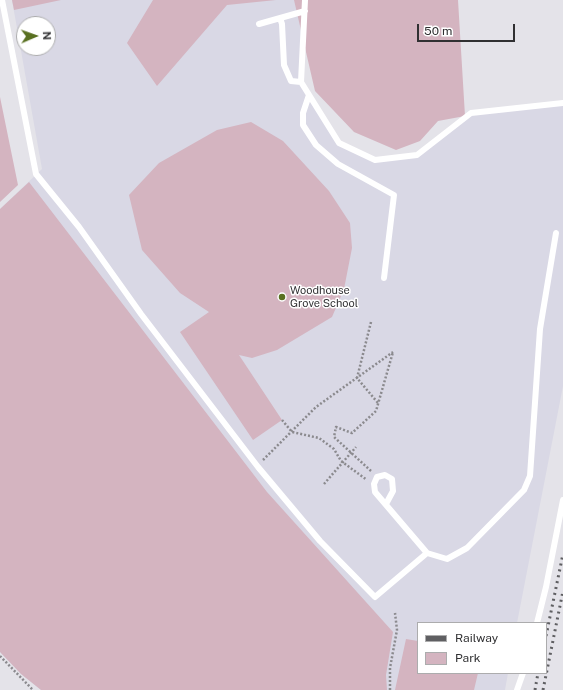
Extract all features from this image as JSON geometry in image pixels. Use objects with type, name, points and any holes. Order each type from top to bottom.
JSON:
[{"type":"lane","points":[[2,0],[36,174],[79,226],[142,314],[257,465],[320,541],[375,597],[428,553]]},
{"type":"lane","points":[[305,0],[301,82],[340,143],[376,160],[417,155],[471,113],[563,103]]},
{"type":"lane","points":[[258,24],[305,11]]},
{"type":"lane","points":[[280,18],[282,24],[284,65],[291,81],[301,82]]},
{"type":"lane","points":[[309,94],[303,113],[303,126],[316,145],[338,164],[394,195],[384,278]]},
{"type":"lane","points":[[386,504],[393,491],[392,479],[385,475],[377,476],[374,484],[375,492],[428,553],[447,559],[467,548],[524,490],[530,476],[540,329],[556,233]]},
{"type":"lane","points":[[537,622],[546,587],[563,500]]},
{"type":"lane","points":[[517,690],[523,674]]},
{"type":"path","points":[[357,378],[371,322]]},
{"type":"path","points":[[257,465],[316,407],[394,352],[376,411],[352,433],[336,427],[334,437],[377,476]]},
{"type":"path","points":[[357,378],[378,403]]},
{"type":"path","points":[[282,420],[292,432],[319,438],[334,449],[343,463],[374,484]]},
{"type":"path","points":[[324,484],[356,447]]},
{"type":"path","points":[[390,690],[390,668],[397,630],[395,613]]},
{"type":"path","points":[[0,656],[33,690]]},
{"type":"shaded area","name":"Woodhouse Grove School","points":[[12,0],[305,0],[301,82],[339,143],[375,160],[417,155],[471,113],[563,103],[563,386],[517,622],[417,622],[417,674],[508,674],[505,690],[41,690],[21,674],[0,652],[0,209],[42,169],[22,56],[56,56],[56,16],[16,16],[16,23]]},
{"type":"green space","points":[[12,0],[61,0],[14,10]]},
{"type":"green space","points":[[153,0],[276,0],[227,5],[157,86],[127,43]]},
{"type":"green space","points":[[294,0],[458,0],[465,116],[438,121],[420,141],[396,150],[354,132],[315,91]]},
{"type":"green space","points":[[0,97],[18,185],[0,202]]},
{"type":"green space","points":[[251,122],[283,141],[329,191],[350,223],[352,248],[344,289],[332,317],[277,350],[252,358],[239,355],[282,420],[253,440],[180,332],[209,312],[180,293],[142,250],[129,195],[159,163],[217,130]]},
{"type":"green space","points":[[29,182],[267,492],[393,632],[386,675],[387,690],[41,690],[21,674],[0,652],[0,209]]},
{"type":"green space","points":[[406,639],[417,641],[417,674],[478,674],[474,690],[395,690]]},
{"type":"railway","points":[[547,631],[563,554]]},
{"type":"railway","points":[[547,670],[563,591]]},
{"type":"railway","points":[[535,690],[538,674]]},
{"type":"railway","points":[[543,690],[546,674]]},
{"type":"place","name":"Woodhouse Grove School","points":[[282,297]]}]
